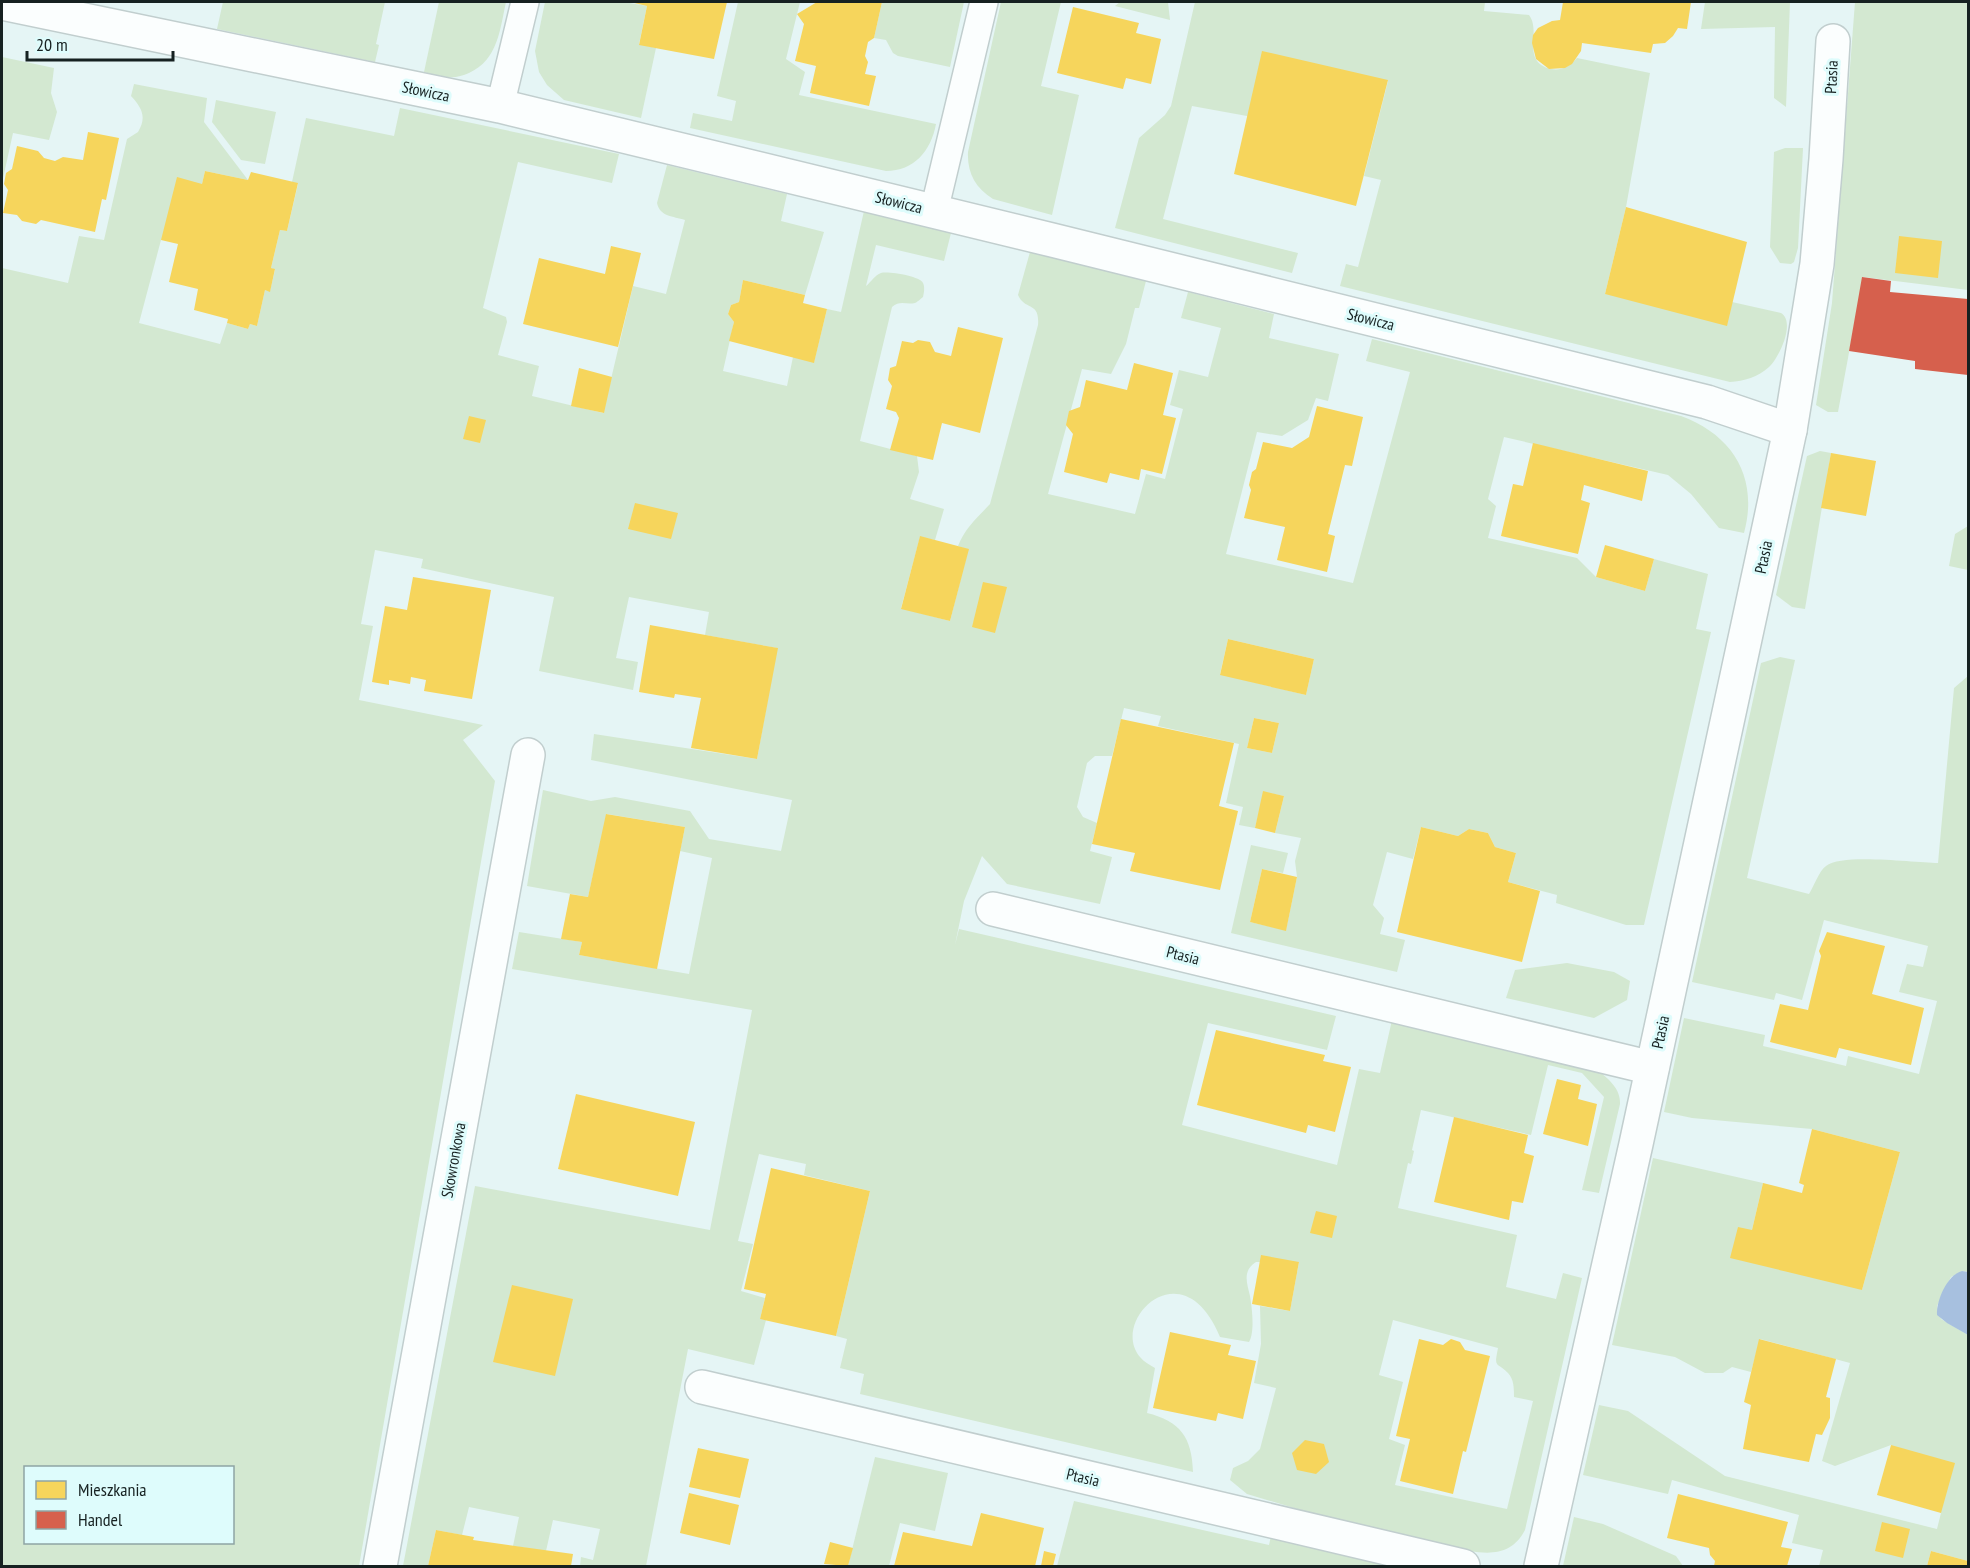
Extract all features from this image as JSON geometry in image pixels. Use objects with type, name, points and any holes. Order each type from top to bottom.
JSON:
[{"type":"street","name":"Słowicza","points":[[2,3],[80,10],[501,106],[1707,402],[1790,430]]},
{"type":"street","name":"Ptasia","points":[[1541,1566],[1652,1068],[1790,430],[1819,244],[1827,159],[1833,41]]},
{"type":"street","name":"Skowronkowa","points":[[380,1566],[528,755]]},
{"type":"street","name":"Ptasia","points":[[993,909],[1652,1068]]},
{"type":"street","name":"Ptasia","points":[[702,1387],[1463,1566]]},
{"type":"lane","points":[[501,106],[525,2]]},
{"type":"lane","points":[[934,211],[984,2]]},
{"type":"green space","points":[[223,2],[385,2],[376,44],[379,45],[375,62],[217,29]]},
{"type":"green space","points":[[439,2],[506,2],[492,52],[479,67],[464,75],[450,77],[424,72]]},
{"type":"green space","points":[[545,2],[624,2],[647,6],[639,44],[656,48],[641,118],[564,100],[547,85],[539,72],[535,51]]},
{"type":"green space","points":[[738,2],[800,2],[786,59],[805,72],[799,95],[936,124],[930,143],[920,158],[905,167],[886,171],[690,128],[693,113],[732,121],[736,101],[717,96]]},
{"type":"green space","points":[[882,2],[964,2],[950,67],[898,56],[893,53],[886,40],[874,38]]},
{"type":"green space","points":[[1001,2],[1061,2],[1041,86],[1079,95],[1052,215],[993,199],[977,185],[969,166],[968,152]]},
{"type":"green space","points":[[1120,2],[1168,2],[1170,20],[1115,6]]},
{"type":"green space","points":[[1195,2],[1485,2],[1484,11],[1529,15],[1534,29],[1533,45],[1536,60],[1551,69],[1562,69],[1577,58],[1650,73],[1626,207],[1605,294],[1732,302],[1781,313],[1787,324],[1784,340],[1777,356],[1769,367],[1756,376],[1730,382],[1340,286],[1346,264],[1358,267],[1381,180],[1364,176],[1388,81],[1247,116],[1192,106],[1163,219],[1298,253],[1292,273],[1115,228],[1139,138],[1165,115],[1171,106]]},
{"type":"green space","points":[[1705,2],[1790,2],[1786,107],[1774,98],[1775,27],[1701,29]]},
{"type":"green space","points":[[1855,2],[1968,2],[1968,290],[1863,277],[1838,412],[1828,412],[1816,405],[1832,303]]},
{"type":"green space","points":[[2,57],[54,68],[51,93],[57,112],[49,140],[13,133],[2,183]]},
{"type":"green space","points":[[134,84],[207,98],[204,122],[248,180],[205,171],[202,184],[161,240],[139,323],[220,344],[227,323],[248,329],[250,324],[257,326],[265,290],[270,291],[275,270],[271,268],[280,230],[287,231],[298,184],[292,182],[306,118],[394,136],[400,108],[619,154],[612,183],[518,162],[483,308],[506,317],[507,322],[498,355],[539,366],[532,396],[603,413],[633,286],[666,294],[685,220],[664,213],[657,203],[667,165],[787,194],[781,221],[824,232],[805,295],[743,280],[739,302],[731,305],[728,314],[734,322],[723,371],[787,386],[793,357],[814,362],[827,309],[841,312],[864,211],[951,233],[944,261],[876,245],[866,286],[879,274],[890,273],[921,280],[924,290],[923,297],[916,303],[900,303],[892,307],[860,441],[917,456],[919,472],[910,499],[944,509],[935,540],[920,537],[901,608],[950,621],[968,550],[958,546],[968,528],[990,504],[1038,325],[1037,312],[1024,303],[1018,295],[1030,252],[1146,281],[1139,308],[1135,308],[1126,344],[1111,374],[1082,369],[1048,494],[1135,514],[1146,474],[1165,479],[1183,409],[1170,405],[1179,370],[1208,377],[1221,328],[1181,318],[1188,292],[1274,314],[1269,338],[1339,354],[1328,401],[1316,398],[1308,420],[1282,436],[1257,432],[1226,554],[1353,583],[1410,372],[1366,361],[1372,339],[1681,416],[1699,424],[1728,447],[1738,461],[1748,494],[1748,513],[1744,533],[1719,528],[1691,494],[1668,475],[1504,437],[1488,499],[1496,506],[1488,538],[1577,558],[1596,577],[1645,591],[1654,559],[1708,574],[1696,629],[1711,632],[1644,925],[1626,925],[1556,903],[1557,895],[1508,882],[1516,853],[1495,847],[1488,833],[1469,829],[1458,836],[1421,827],[1413,859],[1387,852],[1373,905],[1384,918],[1380,934],[1405,940],[1397,972],[1231,933],[1251,845],[1288,853],[1283,873],[1262,869],[1250,922],[1286,930],[1297,877],[1295,861],[1301,838],[1275,833],[1284,796],[1264,792],[1255,828],[1239,825],[1243,807],[1226,803],[1239,744],[1158,726],[1161,716],[1124,708],[1112,756],[1095,756],[1087,763],[1077,807],[1083,817],[1097,823],[1090,851],[1112,857],[1100,904],[1007,884],[982,856],[964,901],[955,945],[959,929],[1336,1016],[1327,1050],[1208,1023],[1182,1125],[1337,1165],[1359,1069],[1380,1073],[1392,1020],[1593,1067],[1611,1082],[1618,1092],[1620,1104],[1599,1193],[1582,1190],[1604,1097],[1582,1073],[1548,1065],[1531,1135],[1421,1110],[1411,1164],[1408,1163],[1398,1208],[1517,1235],[1506,1287],[1556,1299],[1563,1273],[1582,1278],[1525,1530],[1515,1544],[1502,1551],[1487,1553],[1470,1551],[1304,1511],[1247,1494],[1230,1480],[1233,1468],[1248,1461],[1260,1449],[1276,1388],[1254,1383],[1261,1344],[1260,1306],[1290,1311],[1299,1262],[1256,1262],[1249,1269],[1247,1282],[1253,1320],[1249,1342],[1220,1337],[1205,1310],[1188,1297],[1170,1294],[1154,1299],[1142,1311],[1134,1326],[1133,1342],[1140,1357],[1155,1368],[1147,1413],[1168,1421],[1182,1432],[1190,1449],[1193,1472],[860,1394],[864,1374],[840,1368],[847,1339],[836,1336],[870,1191],[804,1175],[806,1164],[759,1154],[738,1241],[753,1244],[741,1291],[765,1298],[760,1319],[766,1320],[754,1365],[688,1349],[646,1566],[580,1566],[581,1557],[593,1560],[600,1529],[553,1520],[546,1551],[513,1546],[519,1517],[469,1507],[462,1535],[436,1530],[428,1566],[403,1566],[475,1186],[710,1230],[752,1010],[512,969],[519,932],[582,942],[579,955],[689,974],[712,858],[680,851],[685,827],[607,814],[588,897],[527,886],[543,790],[591,801],[615,797],[690,811],[709,839],[781,851],[792,800],[591,760],[594,734],[757,759],[777,648],[705,635],[709,612],[629,597],[616,658],[638,662],[633,690],[539,671],[554,597],[421,568],[423,559],[375,550],[361,624],[373,626],[359,700],[483,725],[463,740],[495,781],[359,1566],[2,1566],[2,268],[68,283],[79,236],[104,240],[127,139],[138,132],[141,127],[143,117],[131,96]],"holes":[[[1228,639],[1314,659],[1306,695],[1220,674]],[[1254,718],[1279,723],[1272,753],[1247,748]],[[1393,1320],[1498,1348],[1496,1362],[1511,1378],[1514,1397],[1533,1401],[1507,1509],[1395,1485],[1405,1445],[1389,1439],[1403,1382],[1379,1375]]]},
{"type":"green space","points":[[216,100],[276,112],[265,164],[241,160],[212,122]]},
{"type":"green space","points":[[1785,148],[1803,148],[1798,248],[1794,262],[1791,264],[1780,263],[1770,247],[1774,152]]},
{"type":"green space","points":[[1820,451],[1831,453],[1805,609],[1792,607],[1776,595],[1807,456]]},
{"type":"green space","points":[[1968,526],[1968,570],[1949,566],[1955,534]]},
{"type":"green space","points":[[1780,657],[1795,660],[1747,878],[1809,894],[1823,868],[1834,862],[1862,859],[1938,863],[1954,688],[1968,676],[1968,1272],[1962,1271],[1951,1277],[1937,1306],[1941,1319],[1968,1335],[1968,1561],[1931,1551],[1927,1566],[1819,1566],[1823,1550],[1792,1543],[1799,1515],[1672,1480],[1668,1494],[1583,1475],[1599,1405],[1628,1411],[1725,1476],[1937,1529],[1941,1513],[1891,1445],[1835,1466],[1822,1461],[1850,1363],[1760,1339],[1751,1372],[1732,1367],[1723,1373],[1705,1373],[1675,1357],[1612,1345],[1653,1158],[1763,1183],[1752,1230],[1862,1290],[1900,1152],[1812,1129],[1692,1118],[1664,1112],[1684,1018],[1765,1035],[1763,1046],[1846,1066],[1848,1056],[1919,1074],[1937,1001],[1899,992],[1907,964],[1923,967],[1928,946],[1824,920],[1802,1000],[1776,993],[1774,1000],[1692,982],[1761,663]]},
{"type":"green space","points":[[1567,963],[1614,972],[1630,981],[1627,1000],[1594,1018],[1506,998],[1515,970]]},
{"type":"green space","points":[[875,1457],[948,1473],[935,1531],[900,1523],[889,1566],[848,1566]]},
{"type":"green space","points":[[1074,1501],[1269,1545],[1272,1531],[1418,1566],[1057,1566]]},
{"type":"green space","points":[[1574,1517],[1603,1524],[1676,1556],[1683,1566],[1563,1566]]},
{"type":"water","points":[[1968,1272],[1968,1335],[1937,1315],[1943,1289],[1957,1273]]},
{"type":"building: Mieszkania","points":[[630,2],[727,2],[714,59],[639,45],[647,6]]},
{"type":"building: Mieszkania","points":[[817,2],[882,2],[874,38],[868,42],[865,56],[868,62],[865,74],[876,76],[869,106],[810,93],[816,66],[795,61],[804,24],[797,14]]},
{"type":"building: Mieszkania","points":[[1563,2],[1691,2],[1687,29],[1678,28],[1665,43],[1653,44],[1651,53],[1582,43],[1581,51],[1572,64],[1565,68],[1549,69],[1536,59],[1532,43],[1533,35],[1538,28],[1560,20]]},
{"type":"building: Mieszkania","points":[[1073,7],[1139,23],[1136,33],[1161,39],[1151,84],[1126,78],[1123,89],[1057,73]]},
{"type":"building: Mieszkania","points":[[1262,51],[1388,80],[1356,206],[1234,174]]},
{"type":"building: Mieszkania","points":[[88,132],[119,138],[106,200],[102,199],[95,232],[41,220],[36,224],[22,221],[17,215],[3,213],[8,190],[4,184],[6,173],[12,169],[17,146],[38,151],[44,158],[55,161],[63,157],[83,160]]},
{"type":"building: Mieszkania","points":[[205,171],[248,180],[251,172],[298,183],[287,231],[280,230],[271,268],[275,269],[270,292],[265,290],[257,326],[250,324],[248,329],[227,323],[228,319],[194,310],[198,289],[169,282],[178,244],[161,240],[177,177],[202,184]]},
{"type":"building: Mieszkania","points":[[1626,207],[1747,242],[1727,326],[1605,294]]},
{"type":"building: Mieszkania","points":[[1899,236],[1942,241],[1938,278],[1895,273]]},
{"type":"building: Mieszkania","points":[[611,246],[641,253],[618,347],[523,324],[539,258],[605,274]]},
{"type":"building: Mieszkania","points":[[743,280],[805,295],[803,303],[827,309],[814,363],[729,341],[734,322],[728,314],[731,305],[739,302]]},
{"type":"building: Mieszkania","points":[[958,327],[1003,338],[980,433],[942,423],[933,460],[890,450],[899,418],[896,412],[886,409],[892,386],[888,380],[890,368],[896,366],[902,341],[930,342],[935,352],[951,356]]},
{"type":"building: Mieszkania","points":[[1134,363],[1173,373],[1163,415],[1176,418],[1162,474],[1141,469],[1139,480],[1110,473],[1107,483],[1064,472],[1073,434],[1066,425],[1069,411],[1080,407],[1086,380],[1127,390]]},
{"type":"building: Mieszkania","points":[[579,368],[612,377],[604,413],[571,406]]},
{"type":"building: Mieszkania","points":[[1317,406],[1363,417],[1352,466],[1345,465],[1328,534],[1335,536],[1327,572],[1277,560],[1285,527],[1244,518],[1251,490],[1249,485],[1252,472],[1256,469],[1263,442],[1292,448],[1309,437]]},
{"type":"building: Mieszkania","points":[[469,416],[486,420],[480,443],[463,439]]},
{"type":"building: Mieszkania","points":[[1533,443],[1648,471],[1642,501],[1584,485],[1581,500],[1590,503],[1578,554],[1501,536],[1513,484],[1523,486]]},
{"type":"building: Mieszkania","points":[[1831,453],[1876,461],[1866,516],[1821,508]]},
{"type":"building: Mieszkania","points":[[635,503],[678,513],[671,539],[628,529]]},
{"type":"building: Mieszkania","points":[[920,536],[969,549],[950,621],[901,609]]},
{"type":"building: Mieszkania","points":[[1605,545],[1654,559],[1645,591],[1596,577]]},
{"type":"building: Mieszkania","points":[[413,577],[491,590],[472,699],[424,691],[426,680],[411,677],[410,684],[389,680],[389,685],[372,682],[385,606],[407,610]]},
{"type":"building: Mieszkania","points":[[983,582],[1007,587],[995,633],[972,627]]},
{"type":"building: Mieszkania","points":[[650,625],[778,648],[757,759],[691,748],[701,698],[675,694],[674,698],[639,692]]},
{"type":"building: Mieszkania","points":[[1228,639],[1314,659],[1306,695],[1220,675]]},
{"type":"building: Mieszkania","points":[[1254,718],[1279,723],[1272,753],[1247,748]]},
{"type":"building: Mieszkania","points":[[1121,719],[1234,743],[1219,806],[1238,811],[1220,890],[1130,871],[1135,853],[1092,844]]},
{"type":"building: Mieszkania","points":[[1263,791],[1284,796],[1275,833],[1255,828]]},
{"type":"building: Mieszkania","points":[[606,814],[685,827],[657,969],[579,955],[582,942],[561,939],[570,894],[588,897]]},
{"type":"building: Mieszkania","points":[[1421,827],[1458,836],[1469,829],[1488,833],[1495,847],[1516,853],[1508,882],[1540,891],[1522,962],[1397,932]]},
{"type":"building: Mieszkania","points":[[1262,869],[1297,877],[1286,931],[1250,922]]},
{"type":"building: Mieszkania","points":[[1827,932],[1885,946],[1872,994],[1924,1008],[1911,1065],[1839,1048],[1836,1058],[1770,1042],[1780,1004],[1808,1010],[1821,956],[1819,951]]},
{"type":"building: Mieszkania","points":[[1216,1030],[1325,1055],[1323,1061],[1351,1067],[1335,1132],[1308,1125],[1306,1133],[1197,1105]]},
{"type":"building: Mieszkania","points":[[1557,1079],[1581,1085],[1578,1099],[1597,1104],[1588,1146],[1543,1134]]},
{"type":"building: Mieszkania","points":[[576,1094],[695,1122],[678,1196],[558,1169]]},
{"type":"building: Mieszkania","points":[[1454,1117],[1528,1135],[1524,1153],[1534,1156],[1523,1203],[1512,1201],[1509,1220],[1434,1202]]},
{"type":"building: Mieszkania","points":[[1812,1129],[1900,1152],[1862,1290],[1730,1258],[1738,1227],[1752,1230],[1763,1183],[1802,1193],[1804,1185],[1799,1183]]},
{"type":"building: Mieszkania","points":[[771,1168],[870,1191],[836,1336],[760,1319],[766,1294],[744,1289]]},
{"type":"building: Mieszkania","points":[[1316,1211],[1337,1216],[1332,1238],[1310,1233]]},
{"type":"building: Mieszkania","points":[[1261,1255],[1299,1262],[1290,1311],[1252,1304]]},
{"type":"building: Mieszkania","points":[[512,1285],[573,1299],[555,1376],[493,1362]]},
{"type":"building: Mieszkania","points":[[1170,1332],[1231,1345],[1228,1355],[1256,1361],[1243,1419],[1218,1413],[1216,1421],[1153,1408]]},
{"type":"building: Mieszkania","points":[[1419,1339],[1443,1345],[1451,1339],[1460,1342],[1465,1350],[1490,1356],[1453,1494],[1400,1481],[1410,1439],[1396,1436]]},
{"type":"building: Mieszkania","points":[[1759,1339],[1836,1359],[1826,1397],[1830,1398],[1830,1418],[1822,1435],[1816,1434],[1809,1462],[1743,1449],[1751,1405],[1744,1402]]},
{"type":"building: Mieszkania","points":[[1305,1440],[1324,1444],[1329,1462],[1316,1474],[1297,1470],[1292,1453]]},
{"type":"building: Mieszkania","points":[[1891,1445],[1955,1463],[1941,1513],[1877,1495]]},
{"type":"building: Mieszkania","points":[[698,1448],[749,1459],[740,1498],[689,1487]]},
{"type":"building: Mieszkania","points":[[689,1493],[739,1505],[730,1545],[680,1533]]},
{"type":"building: Mieszkania","points":[[1678,1494],[1788,1522],[1781,1547],[1792,1549],[1787,1566],[1714,1566],[1715,1561],[1710,1555],[1709,1548],[1667,1538]]},
{"type":"building: Mieszkania","points":[[981,1513],[1044,1528],[1035,1566],[894,1566],[903,1532],[972,1546]]},
{"type":"building: Mieszkania","points":[[1882,1522],[1910,1529],[1903,1558],[1875,1551]]},
{"type":"building: Mieszkania","points":[[436,1530],[474,1537],[473,1540],[573,1554],[571,1566],[428,1566]]},
{"type":"building: Mieszkania","points":[[830,1542],[853,1548],[848,1566],[824,1564]]},
{"type":"building: Mieszkania","points":[[1044,1551],[1056,1554],[1053,1566],[1041,1566]]},
{"type":"building: Mieszkania","points":[[1931,1551],[1968,1561],[1968,1566],[1927,1566]]},
{"type":"building: Handel","points":[[1862,277],[1891,281],[1890,292],[1968,299],[1968,375],[1915,369],[1915,361],[1849,351]]}]
